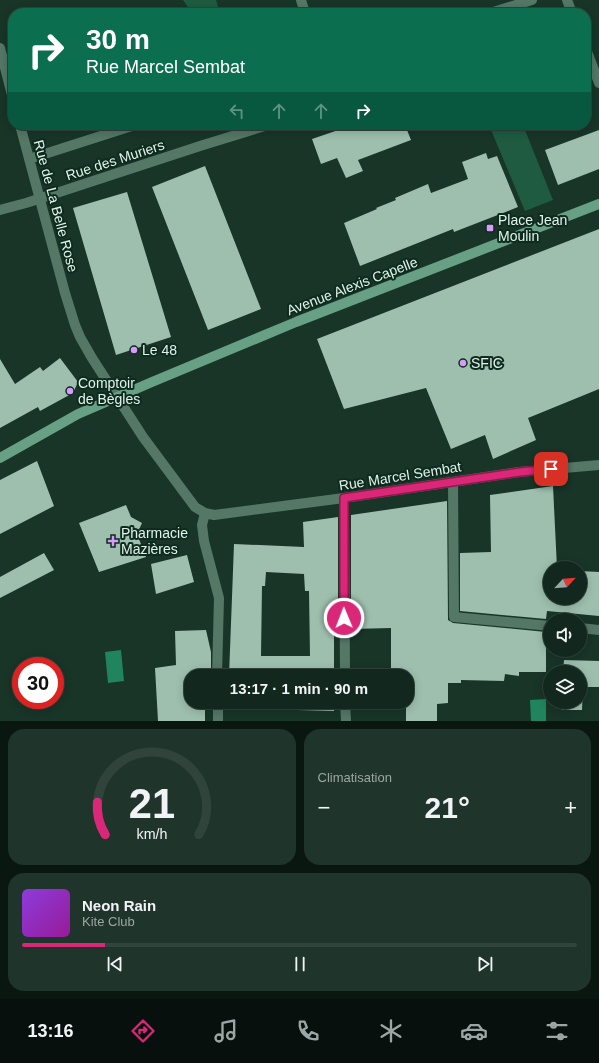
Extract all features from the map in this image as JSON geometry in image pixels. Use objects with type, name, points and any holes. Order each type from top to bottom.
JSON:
[{"type":"street","points":[[506,8],[532,0]]},
{"type":"street","points":[[0,48],[8,79]]},
{"type":"street","points":[[591,62],[599,83]]},
{"type":"street","name":"Rue de La Belle Rose","points":[[21,130],[66,295],[80,337],[143,437],[186,496],[195,507],[205,513]]},
{"type":"street","name":"Rue des Muriers","points":[[29,159],[119,130]]},
{"type":"street","name":"Rue des Muriers","points":[[0,210],[39,199],[252,130]]},
{"type":"street","name":"Avenue Alexis Capelle","points":[[0,458],[78,414],[117,397],[296,322],[599,204]]},
{"type":"street","name":"Rue Marcel Sembat","points":[[205,513],[214,515],[344,498],[520,472],[599,465]]},
{"type":"street","points":[[453,482],[454,617],[543,625]]},
{"type":"street","points":[[344,498],[345,669]]},
{"type":"street","points":[[205,513],[202,525],[204,541],[218,598],[217,669]]},
{"type":"street","points":[[587,629],[599,630]]},
{"type":"street","points":[[218,709],[218,721]]},
{"type":"street","points":[[345,709],[346,721]]},
{"type":"shaded area","points":[[183,0],[216,0],[218,8],[189,8]]},
{"type":"shaded area","points":[[491,130],[525,130],[553,200],[525,211]]},
{"type":"shaded area","points":[[121,650],[124,681],[108,683],[105,652]]},
{"type":"shaded area","points":[[543,699],[543,709],[546,709],[546,721],[531,721],[530,700]]},
{"type":"building","points":[[338,130],[407,130],[411,140],[358,160],[363,171],[346,178],[337,158],[321,164],[312,139]]},
{"type":"building","points":[[599,130],[599,169],[558,185],[545,150]]},
{"type":"building","points":[[486,153],[488,159],[497,156],[518,207],[454,232],[453,229],[360,266],[344,223],[428,184],[431,193],[468,179],[462,162]]},
{"type":"building","points":[[205,166],[261,309],[208,330],[152,187]]},
{"type":"building","points":[[127,192],[171,337],[116,355],[73,208]]},
{"type":"building","name":"SFIC","points":[[599,229],[599,389],[528,418],[536,440],[493,459],[485,435],[451,449],[426,388],[344,409],[317,339]]},
{"type":"building","points":[[60,358],[78,382],[73,393],[40,411],[38,407],[0,428],[0,359],[15,384],[40,367],[43,371]]},
{"type":"building","points":[[37,461],[54,506],[0,534],[0,480]]},
{"type":"building","points":[[553,486],[557,561],[543,561],[543,605],[587,605],[587,571],[599,572],[599,616],[587,615],[587,613],[547,611],[547,613],[543,613],[543,619],[460,611],[460,553],[491,552],[490,495]]},
{"type":"building","points":[[447,501],[448,620],[453,623],[543,632],[543,657],[546,657],[546,665],[543,665],[543,672],[519,672],[519,676],[505,674],[504,681],[461,680],[461,683],[448,683],[448,703],[437,704],[437,721],[406,721],[406,709],[414,709],[414,669],[391,669],[391,628],[351,629],[351,515]]},
{"type":"building","name":"Pharmacie Mazières","points":[[126,505],[131,517],[142,523],[137,534],[146,557],[99,572],[79,523]]},
{"type":"building","points":[[338,517],[338,629],[334,629],[334,669],[229,669],[234,544],[304,547],[303,522]],"holes":[[[266,572],[304,574],[305,591],[309,591],[310,656],[261,656],[262,586],[265,586]]]},
{"type":"building","points":[[44,553],[54,570],[0,598],[0,577]]},
{"type":"building","points":[[187,555],[194,582],[156,594],[151,564]]},
{"type":"building","points":[[206,630],[211,652],[211,669],[184,669],[184,709],[205,709],[205,721],[158,721],[155,668],[176,665],[175,631]]},
{"type":"building","points":[[564,660],[599,661],[599,687],[587,687],[587,665],[564,665]]},
{"type":"building","points":[[334,709],[334,711],[297,710]]},
{"type":"building","points":[[562,709],[582,709],[582,710]]},
{"type":"place","name":"Place Jean Moulin","points":[[490,228]]},
{"type":"place","name":"Le 48","points":[[134,350]]},
{"type":"place","name":"SFIC","points":[[463,363]]},
{"type":"place","name":"Comptoir de Bègles","points":[[70,391]]},
{"type":"place","name":"Pharmacie Mazières","points":[[113,541]]},
{"type":"route","points":[[344,618],[344,498],[520,472],[551,469]]}]
